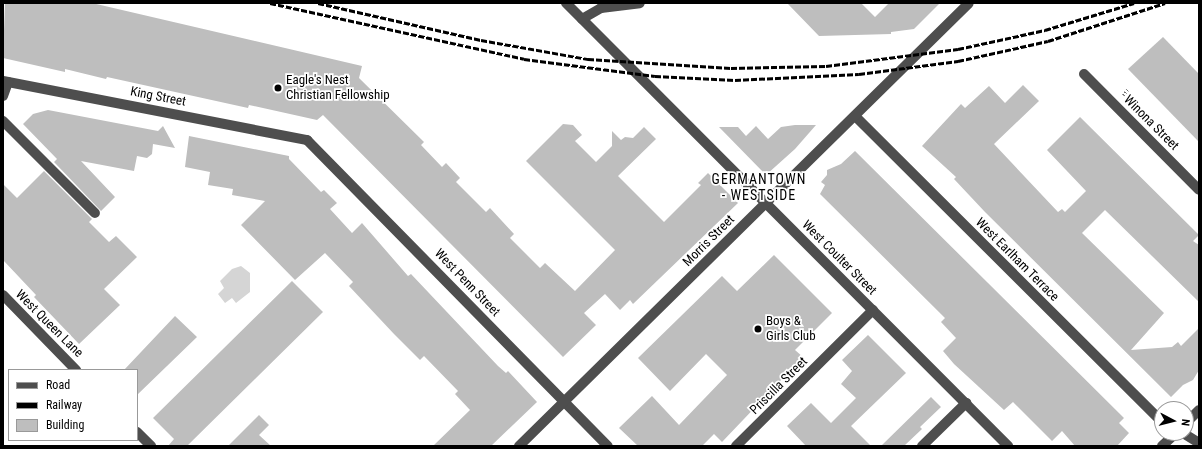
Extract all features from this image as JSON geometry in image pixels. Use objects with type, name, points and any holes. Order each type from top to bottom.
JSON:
[{"type":"street","name":"West Coulter Street","points":[[566,3],[1008,446]]},
{"type":"street","points":[[582,19],[601,8],[640,3]]},
{"type":"street","name":"Morris Street","points":[[519,446],[969,3]]},
{"type":"street","name":"Winona Street","points":[[1084,74],[1199,190]]},
{"type":"street","points":[[3,96],[6,82]]},
{"type":"street","name":"King Street","points":[[6,82],[307,140]]},
{"type":"street","name":"West Earlham Terrace","points":[[854,116],[1154,414]]},
{"type":"street","points":[[3,121],[95,214]]},
{"type":"street","name":"West Penn Street","points":[[307,140],[608,446]]},
{"type":"street","name":"West Queen Lane","points":[[3,295],[75,369]]},
{"type":"street","name":"Priscilla Street","points":[[736,446],[873,310]]},
{"type":"street","points":[[922,446],[966,403]]},
{"type":"street","points":[[138,433],[151,446]]},
{"type":"shaded area","points":[[241,266],[250,273],[250,292],[236,303],[232,298],[225,303],[218,294],[224,288],[220,281],[232,269]]},
{"type":"building","points":[[5,3],[92,3],[362,66],[359,78],[424,142],[421,145],[442,167],[446,163],[460,178],[456,182],[486,212],[490,208],[514,234],[510,238],[540,268],[545,263],[575,291],[615,250],[526,161],[563,124],[573,125],[582,135],[575,141],[596,162],[612,146],[612,131],[621,140],[625,137],[633,138],[644,127],[656,139],[618,176],[664,222],[701,185],[698,183],[708,173],[738,203],[633,304],[630,300],[620,310],[605,294],[584,313],[596,325],[563,357],[323,115],[317,120],[249,105],[248,108],[107,77],[106,79],[65,69],[65,72],[3,58]]},
{"type":"building","points":[[787,3],[861,3],[875,17],[889,3],[940,3],[914,29],[891,32],[891,34],[819,36]]},
{"type":"building","points":[[1163,37],[1199,74],[1199,142],[1128,69]]},
{"type":"building","points":[[1023,85],[1039,101],[994,144],[1058,212],[1062,209],[1065,212],[1086,191],[1047,150],[1080,117],[1199,235],[1193,241],[1199,245],[1199,302],[1105,210],[1082,233],[1164,313],[1131,350],[1172,347],[1178,342],[1181,346],[1199,328],[1199,370],[1193,380],[1183,385],[1171,397],[985,212],[954,179],[956,177],[922,146],[961,104],[965,108],[989,86],[1005,103]]},
{"type":"building","points":[[48,110],[158,131],[163,126],[175,148],[153,144],[152,154],[147,158],[137,156],[134,171],[81,161],[115,197],[101,211],[54,162],[57,159],[23,124],[33,114]]},
{"type":"building","points":[[816,125],[795,149],[766,175],[719,127],[738,127],[746,136],[756,126],[768,139],[781,127]]},
{"type":"building","points":[[189,136],[289,156],[289,159],[321,192],[324,190],[337,203],[330,209],[352,233],[362,223],[408,276],[411,274],[498,366],[506,373],[508,371],[537,402],[491,446],[433,446],[470,410],[455,394],[458,391],[424,356],[420,360],[394,334],[349,286],[353,282],[325,253],[295,280],[241,225],[265,201],[232,195],[233,189],[208,185],[210,172],[185,167]]},
{"type":"building","points":[[855,151],[1124,418],[1119,423],[1129,433],[1117,446],[1075,446],[1062,431],[1052,441],[1013,402],[1004,410],[954,364],[943,351],[956,338],[941,322],[945,318],[820,194],[825,185],[821,182],[827,175],[827,170],[841,164]]},
{"type":"building","points":[[44,171],[92,219],[89,222],[109,242],[116,236],[137,257],[104,289],[120,305],[79,344],[34,297],[36,295],[3,260],[3,184],[17,198]]},
{"type":"building","points":[[774,255],[832,313],[795,350],[803,357],[722,442],[714,434],[702,446],[638,446],[619,428],[652,396],[679,425],[727,375],[706,354],[670,391],[638,358],[722,276],[737,291]]},
{"type":"building","points":[[292,281],[323,312],[187,446],[168,446],[174,439],[153,418]]},
{"type":"building","points":[[175,316],[197,337],[138,394],[138,369],[125,369]]},
{"type":"building","points":[[868,335],[906,373],[851,426],[871,446],[806,446],[787,426],[811,403],[831,423],[856,398],[841,384],[852,371],[842,360]]},
{"type":"building","points":[[931,397],[941,407],[920,427],[922,429],[904,446],[881,446]]},
{"type":"building","points":[[259,415],[269,425],[259,435],[271,446],[228,446]]},
{"type":"railway","points":[[270,3],[524,59],[655,76],[735,80],[859,74],[958,61],[1048,41],[1165,3]]},
{"type":"railway","points":[[318,3],[481,40],[588,59],[731,68],[826,66],[958,49],[1045,30],[1134,3]]},
{"type":"place","name":"Eagle's Nest Christian Fellowship","points":[[278,88]]},
{"type":"place","name":"Boys & Girls Club","points":[[758,329]]},
{"type":"district","name":"GERMANTOWN - WESTSIDE","points":[[759,188]]}]
